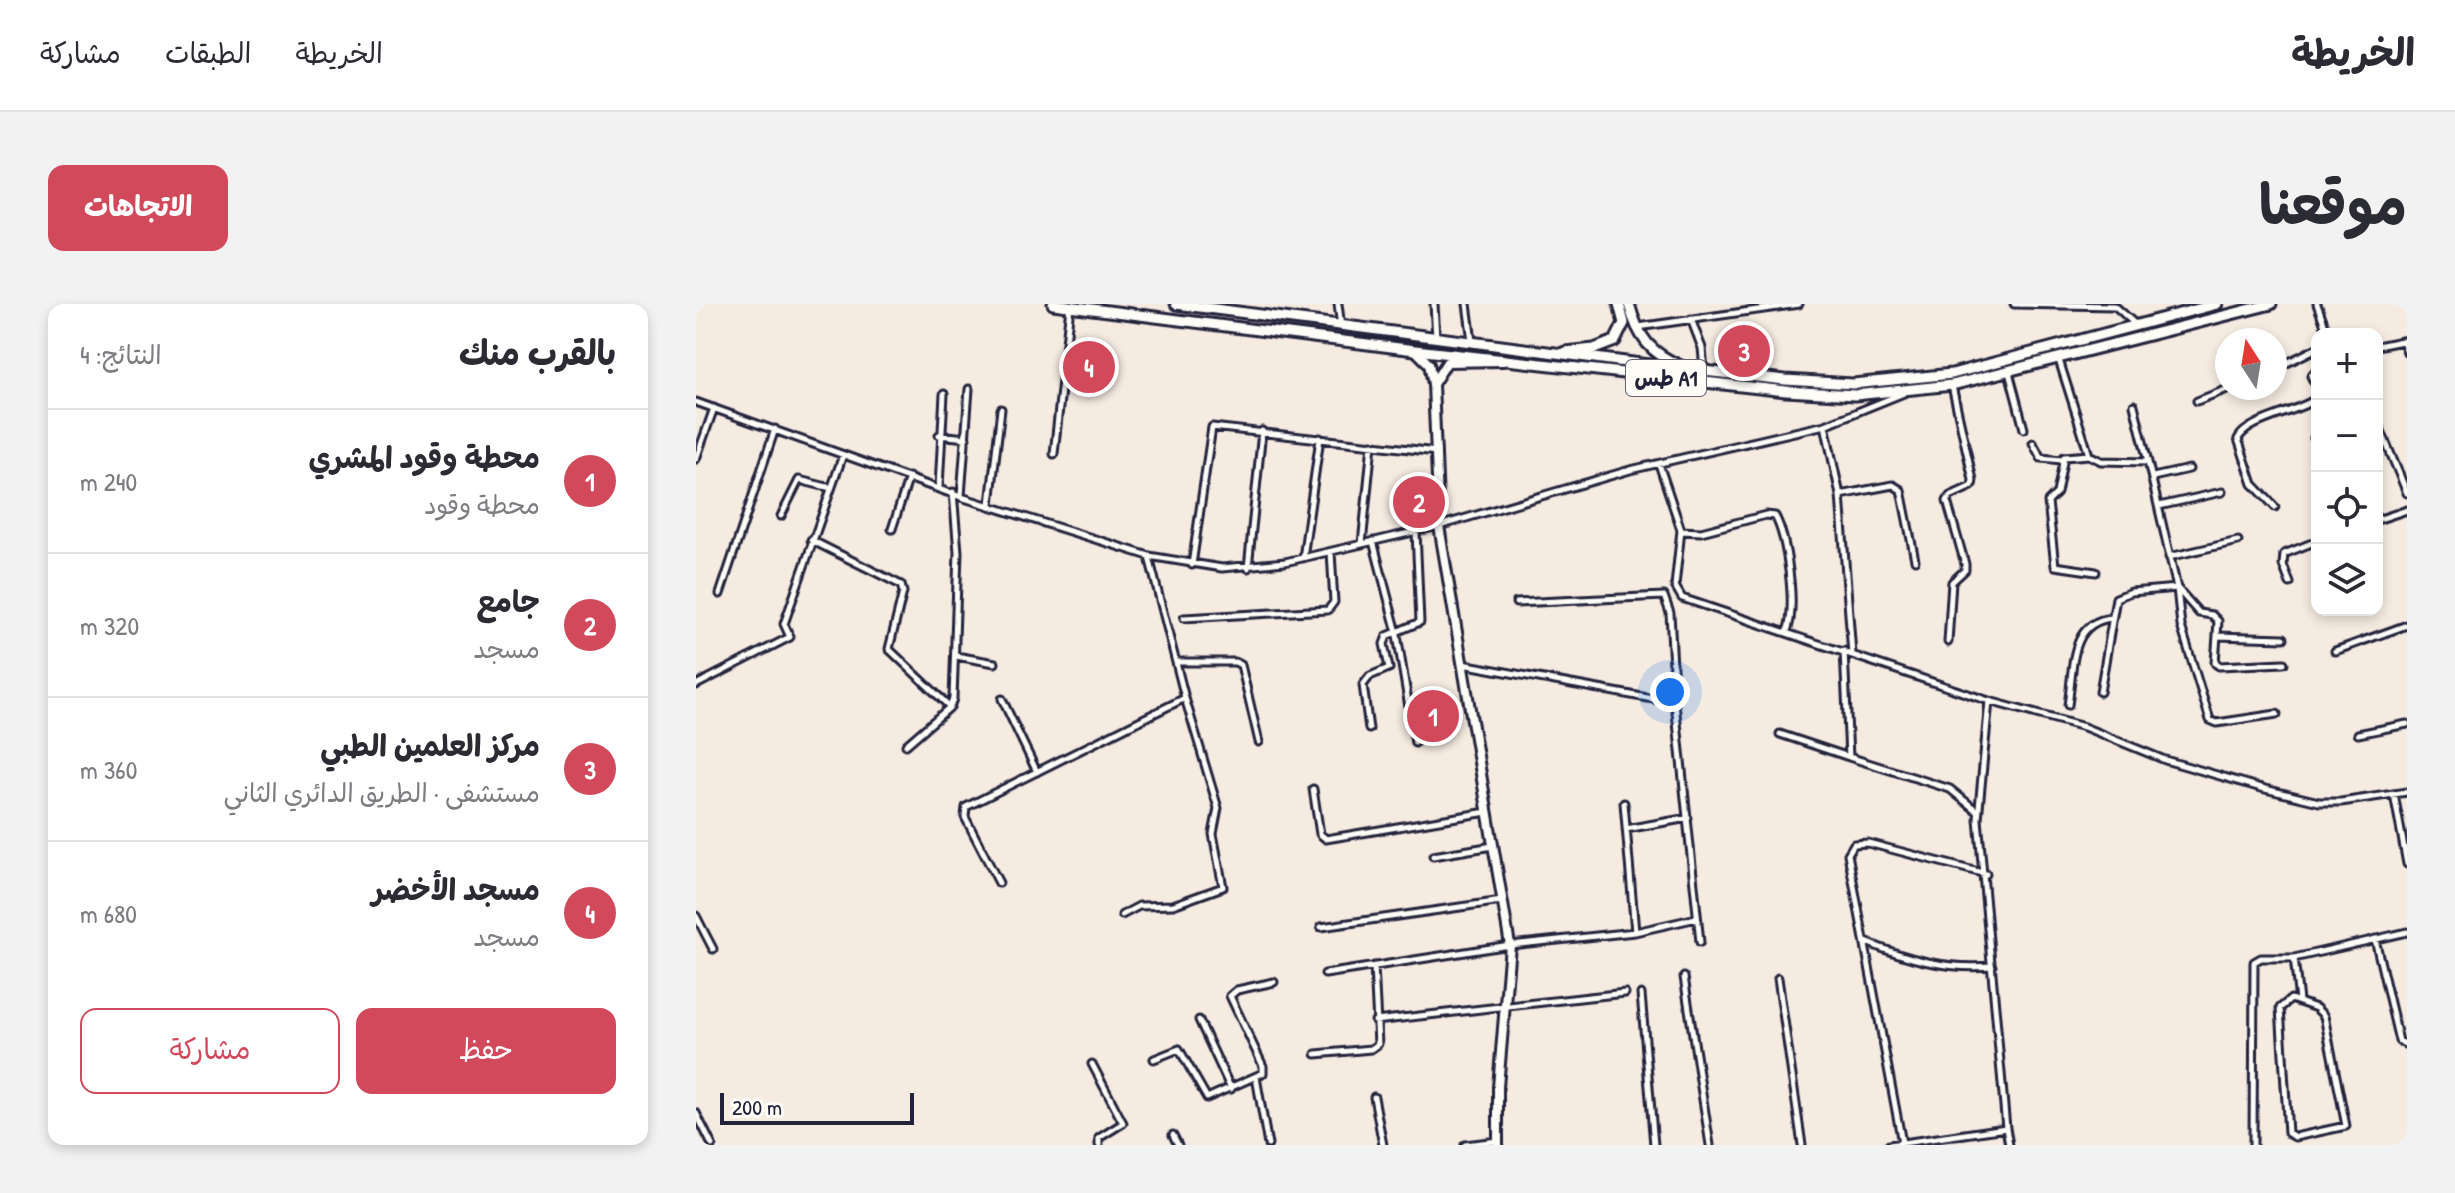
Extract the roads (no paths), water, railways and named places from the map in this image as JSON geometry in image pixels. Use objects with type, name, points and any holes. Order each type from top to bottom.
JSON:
[{"type":"main road","name":"طس A1","points":[[1053,304],[1125,308],[1161,317],[1415,350],[1786,391],[1855,395],[1952,385],[2271,304]]},
{"type":"main road","name":"طس A1","points":[[1176,304],[1341,328],[1815,382],[1903,381],[1952,374],[2217,304]]},
{"type":"main road","points":[[1553,353],[1612,344],[1624,323],[1619,304]]},
{"type":"main road","points":[[1629,304],[1635,327],[1652,351],[1685,368]]},
{"type":"main road","points":[[1161,306],[1161,317]]},
{"type":"main road","points":[[1415,350],[1429,364],[1433,384],[1439,526],[1510,945],[1498,1143]]},
{"type":"main road","points":[[1433,384],[1447,362],[1509,360]]},
{"type":"street","points":[[1338,304],[1341,328]]},
{"type":"street","points":[[1434,304],[1436,338]]},
{"type":"street","points":[[1467,304],[1472,341]]},
{"type":"street","points":[[1725,304],[1727,314]]},
{"type":"street","points":[[1635,327],[1799,304]]},
{"type":"street","points":[[2014,304],[2115,306],[2135,324]]},
{"type":"street","points":[[2317,304],[2326,328]]},
{"type":"street","points":[[1054,454],[1070,306]]},
{"type":"street","points":[[1691,319],[1702,348],[1704,370]]},
{"type":"street","points":[[2383,345],[2405,340],[2407,352]]},
{"type":"street","points":[[2287,363],[2311,351]]},
{"type":"street","points":[[2059,360],[2089,455]]},
{"type":"street","points":[[2009,372],[2024,429]]},
{"type":"street","points":[[1948,642],[1952,582],[1965,570],[1965,564],[1947,501],[1950,496],[1972,486],[1973,480],[1952,385]]},
{"type":"street","points":[[961,497],[969,389]]},
{"type":"street","points":[[696,402],[961,497],[1149,556],[1192,565],[1248,568],[1439,526],[1659,464],[1825,425],[1910,391]]},
{"type":"street","points":[[939,487],[939,435],[944,394]]},
{"type":"street","points":[[2197,401],[2215,394]]},
{"type":"street","points":[[2275,507],[2253,484],[2238,439],[2244,429],[2314,400]]},
{"type":"street","points":[[2134,405],[2177,588],[2181,626],[2210,720],[2217,723],[2277,714]]},
{"type":"street","points":[[696,459],[714,408]]},
{"type":"street","points":[[990,504],[1001,409]]},
{"type":"street","points":[[1825,425],[1840,495],[1852,654]]},
{"type":"street","points":[[1192,565],[1210,430],[1216,426],[1437,452]]},
{"type":"street","points":[[720,594],[775,429]]},
{"type":"street","points":[[1248,568],[1262,431]]},
{"type":"street","points":[[939,435],[966,438]]},
{"type":"street","points":[[2383,435],[2407,493]]},
{"type":"street","points":[[1303,558],[1320,438]]},
{"type":"street","points":[[2033,443],[2041,458],[2062,460],[2089,455],[2101,461],[2148,462]]},
{"type":"street","points":[[1362,544],[1372,444]]},
{"type":"street","points":[[696,685],[790,637],[784,624],[843,455]]},
{"type":"street","points":[[2062,460],[2057,493],[2048,502],[2053,564],[2057,568],[2096,572]]},
{"type":"street","points":[[1659,464],[1681,530],[1675,586],[1682,598],[1989,701],[2084,727],[2165,760],[2302,798],[2341,802],[2407,792]]},
{"type":"street","points":[[2153,477],[2189,469]]},
{"type":"street","points":[[892,529],[909,477]]},
{"type":"street","points":[[781,516],[799,480],[831,488]]},
{"type":"street","points":[[1840,495],[1893,485],[1901,490],[1915,560]]},
{"type":"street","points":[[906,745],[950,707],[956,656],[958,552],[953,492]]},
{"type":"street","points":[[2159,506],[2222,492]]},
{"type":"street","points":[[2383,518],[2407,510]]},
{"type":"street","points":[[1681,530],[1701,532],[1766,515],[1775,516],[1782,534],[1792,610],[1787,631]]},
{"type":"street","points":[[1369,729],[1363,685],[1370,676],[1389,668],[1384,644],[1387,636],[1396,629],[1420,622],[1416,531]]},
{"type":"street","points":[[811,540],[901,585],[889,649],[950,707]]},
{"type":"street","points":[[1373,541],[1396,629],[1415,743]]},
{"type":"street","points":[[2169,557],[2238,541]]},
{"type":"street","points":[[2290,583],[2283,565],[2284,554],[2311,543]]},
{"type":"street","points":[[1184,618],[1328,610],[1334,602],[1331,552]]},
{"type":"street","points":[[1122,915],[1139,906],[1173,905],[1223,887],[1213,834],[1218,808],[1185,698],[1149,556]]},
{"type":"street","points":[[2100,692],[2112,618],[2120,595],[2177,588]]},
{"type":"street","points":[[2177,588],[2199,613],[2216,617],[2214,657],[2219,666],[2284,663]]},
{"type":"street","points":[[1516,603],[1664,596],[1670,613],[1675,703],[1700,942]]},
{"type":"street","points":[[2068,705],[2082,631],[2093,621],[2112,618]]},
{"type":"street","points":[[2335,651],[2407,625]]},
{"type":"street","points":[[2217,636],[2284,638]]},
{"type":"street","points":[[1844,651],[1849,757]]},
{"type":"street","points":[[956,656],[995,663]]},
{"type":"street","points":[[1177,662],[1235,662],[1241,665],[1259,742]]},
{"type":"street","points":[[1461,663],[1675,703]]},
{"type":"street","points":[[999,883],[965,809],[1185,698]]},
{"type":"street","points":[[1002,699],[1037,772]]},
{"type":"street","points":[[1989,701],[1978,812],[2009,1145]]},
{"type":"street","points":[[2358,734],[2407,724]]},
{"type":"street","points":[[1780,734],[1950,789],[1978,812]]},
{"type":"street","points":[[1313,789],[1320,834],[1326,839],[1487,812]]},
{"type":"street","points":[[2394,794],[2407,864]]},
{"type":"street","points":[[1624,803],[1635,932]]},
{"type":"street","points":[[1626,829],[1689,818]]},
{"type":"street","points":[[1902,1143],[1848,854],[1854,844],[1868,843],[1986,874]]},
{"type":"street","points":[[1433,856],[1493,846]]},
{"type":"street","points":[[1321,927],[1502,901]]},
{"type":"street","points":[[696,916],[713,949]]},
{"type":"street","points":[[1325,974],[1510,945],[1635,932],[1697,918]]},
{"type":"street","points":[[2253,1145],[2253,965],[2261,958],[2294,958],[2407,932]]},
{"type":"street","points":[[2375,939],[2399,1041],[2407,1045]]},
{"type":"street","points":[[1865,942],[1933,964],[1968,968],[1992,966]]},
{"type":"street","points":[[2294,958],[2299,1001]]},
{"type":"street","points":[[1316,1054],[1375,1047],[1374,966]]},
{"type":"street","points":[[1684,977],[1710,1145]]},
{"type":"street","points":[[1778,978],[1802,1145]]},
{"type":"street","points":[[1154,1059],[1179,1049],[1207,1098],[1256,1077],[1264,1069],[1230,996],[1237,990],[1274,982]]},
{"type":"street","points":[[1375,1021],[1625,993]]},
{"type":"street","points":[[1641,994],[1654,1145]]},
{"type":"street","points":[[2291,999],[2299,1001],[2324,1016],[2348,1122],[2346,1126],[2295,1137],[2287,1128],[2280,1008],[2291,999]]},
{"type":"street","points":[[1199,1020],[1231,1089]]},
{"type":"street","points":[[1092,1064],[1123,1123],[1099,1138],[1099,1145]]},
{"type":"street","points":[[1256,1077],[1268,1145]]},
{"type":"street","points":[[1374,1097],[1383,1145]]},
{"type":"street","points":[[696,1113],[712,1145]]},
{"type":"street","points":[[1889,1145],[2006,1128]]},
{"type":"street","points":[[1173,1135],[1178,1145]]},
{"type":"street","points":[[1465,1145],[1498,1143]]},
{"type":"place","name":"مركز العلمين الطبي","points":[[1744,351]]},
{"type":"place","name":"مسجد الأخضر","points":[[1089,367]]},
{"type":"place","name":"جامع","points":[[1419,502]]},
{"type":"place","name":"محطة وقود المشري","points":[[1433,716]]}]
